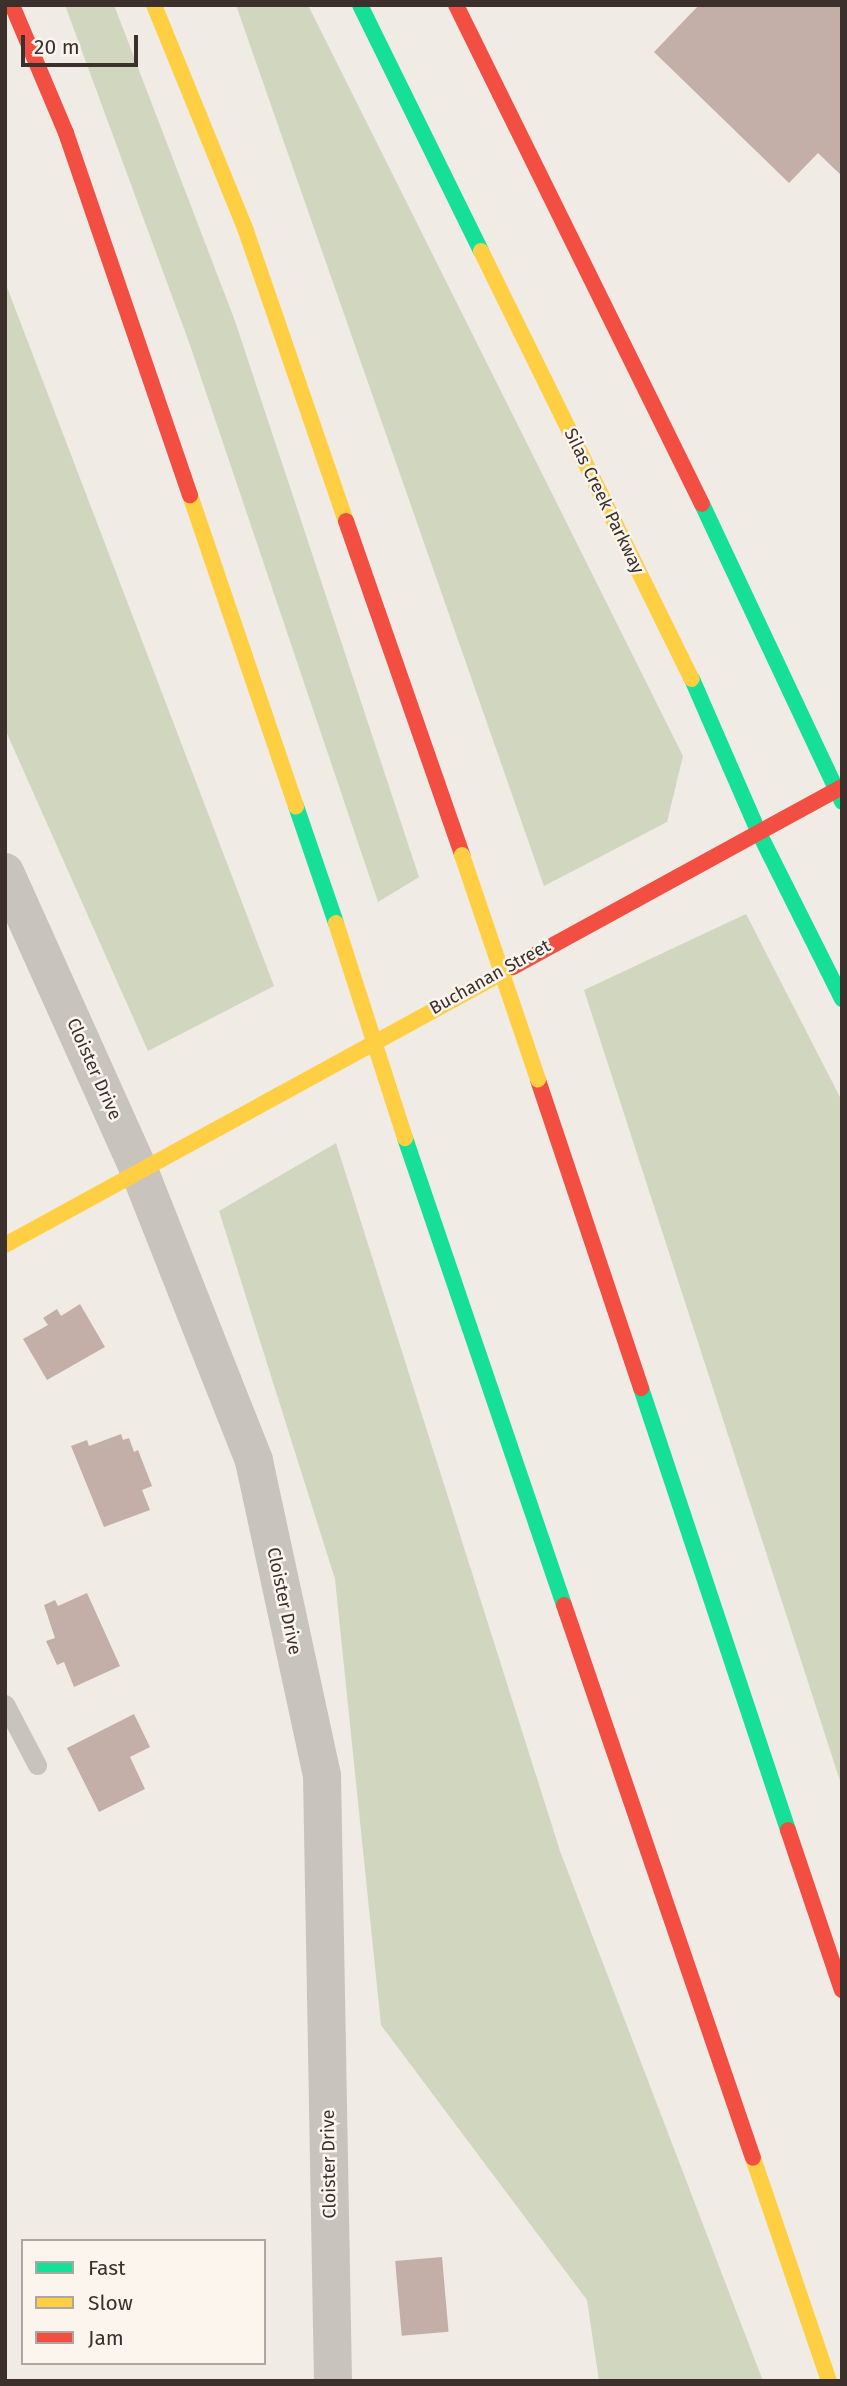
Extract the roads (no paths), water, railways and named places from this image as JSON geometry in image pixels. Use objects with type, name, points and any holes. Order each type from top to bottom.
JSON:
[{"type":"main road","points":[[12,5],[66,133],[828,2381]]},
{"type":"main road","points":[[154,5],[246,231],[462,855],[842,1990]]},
{"type":"main road","name":"Silas Creek Parkway","points":[[360,5],[691,677],[758,831],[842,999]]},
{"type":"main road","points":[[456,5],[681,460],[840,794]]},
{"type":"main road","name":"Buchanan Street","points":[[5,1245],[758,831],[840,794]]},
{"type":"street","name":"Cloister Drive","points":[[5,872],[139,1170],[254,1461],[322,1774],[333,2381]]},
{"type":"lane","points":[[5,1704],[37,1765]]}]
